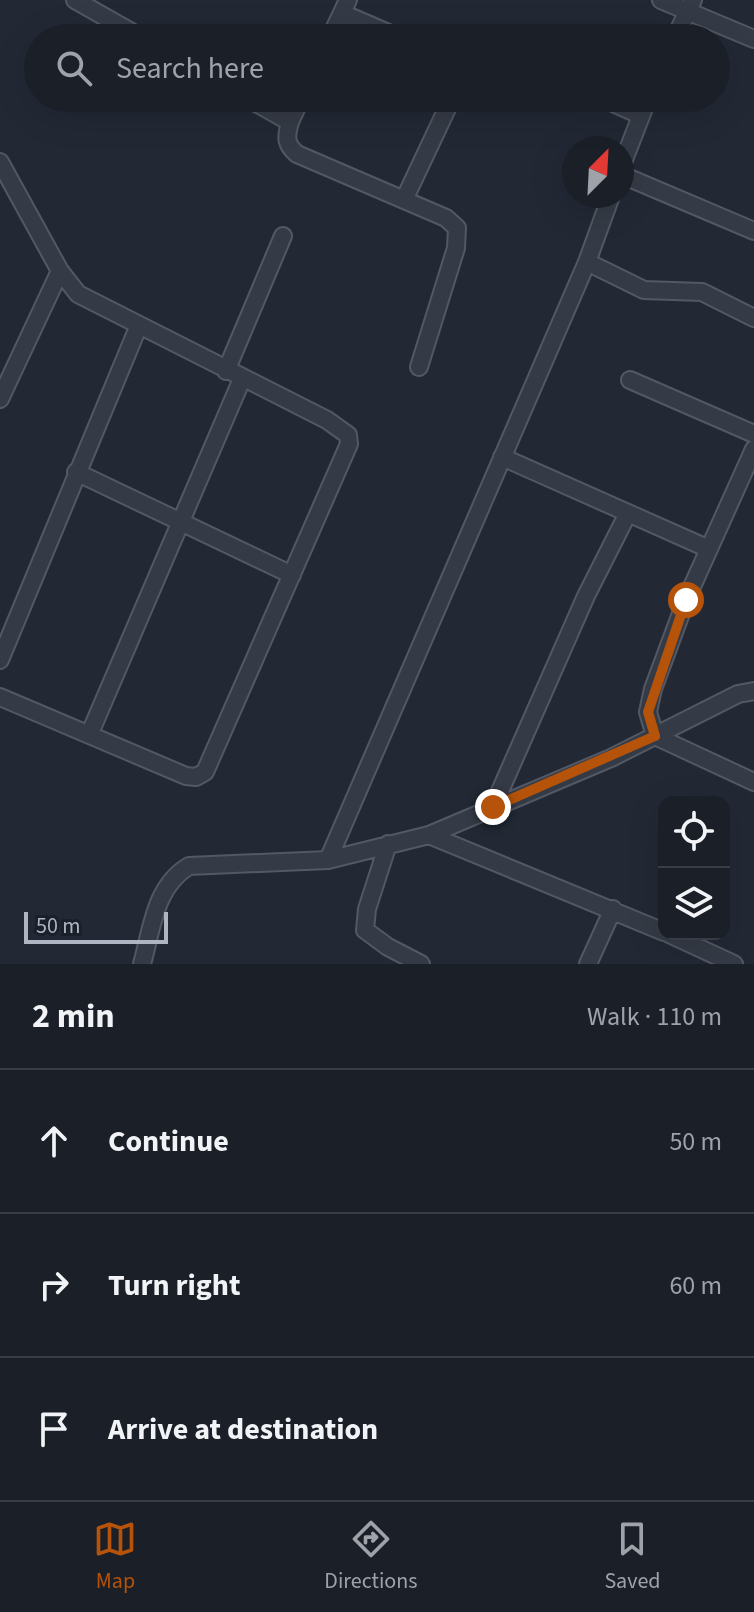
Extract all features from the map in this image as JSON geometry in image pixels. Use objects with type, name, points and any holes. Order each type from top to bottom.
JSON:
[{"type":"street","points":[[75,0],[117,24]]},
{"type":"street","points":[[661,0],[690,6],[725,24]]},
{"type":"street","points":[[345,6],[376,24]]},
{"type":"street","points":[[730,27],[754,39]]},
{"type":"street","points":[[272,112],[290,122]]},
{"type":"street","points":[[295,112],[286,139],[297,154],[453,222],[457,236],[419,367]]},
{"type":"street","points":[[404,200],[445,112]]},
{"type":"street","points":[[633,112],[640,115]]},
{"type":"street","points":[[632,136],[641,112]]},
{"type":"street","points":[[0,162],[60,271],[78,294],[327,420],[348,435],[345,458],[205,772],[196,777],[186,776],[0,697]]},
{"type":"street","points":[[634,180],[754,231]]},
{"type":"street","points":[[328,860],[587,262],[607,208]]},
{"type":"street","points":[[90,733],[180,521],[283,236]]},
{"type":"street","points":[[587,262],[644,290],[702,292],[754,318]]},
{"type":"street","points":[[0,399],[60,271]]},
{"type":"street","points":[[0,660],[139,325]]},
{"type":"street","points":[[630,380],[754,434]]},
{"type":"street","points":[[754,449],[709,549],[653,689],[648,712],[655,736],[754,782]]},
{"type":"street","points":[[502,457],[709,549]]},
{"type":"street","points":[[76,472],[292,575]]},
{"type":"street","points":[[493,807],[586,596],[628,513]]},
{"type":"street","points":[[142,964],[163,889],[172,876],[189,866],[328,860],[429,835],[655,736],[738,694],[754,691]]},
{"type":"street","points":[[429,835],[658,929]]},
{"type":"street","points":[[388,844],[367,909],[365,930],[388,947],[421,964]]},
{"type":"street","points":[[588,964],[613,909]]},
{"type":"street","points":[[681,940],[734,964]]},
{"type":"route","points":[[493,807],[611,758],[655,736],[648,712],[653,689],[686,600]]}]
